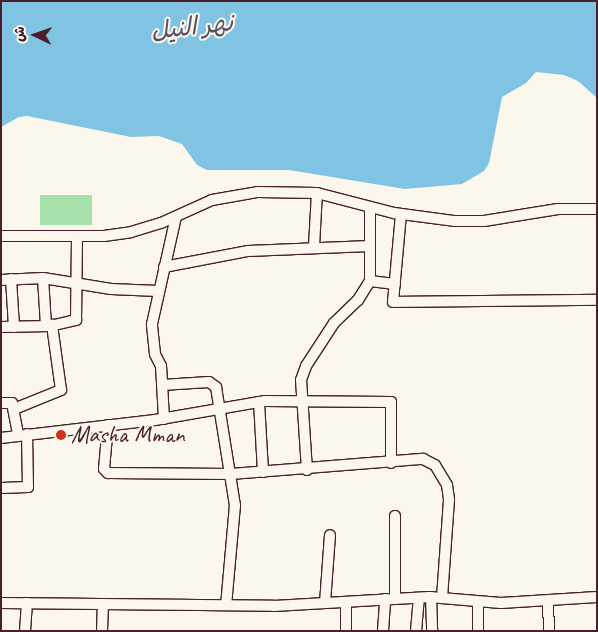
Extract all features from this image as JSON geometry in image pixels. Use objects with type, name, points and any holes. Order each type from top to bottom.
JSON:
[{"type":"street","points":[[314,246],[317,193]]},
{"type":"street","points":[[1,236],[77,236],[131,232],[176,217],[194,207],[235,194],[317,193],[430,220],[477,222],[558,209],[597,209]]},
{"type":"street","points":[[307,470],[300,402],[301,380],[306,366],[334,323],[358,300],[370,281],[370,207]]},
{"type":"street","points":[[401,214],[393,302],[597,300]]},
{"type":"street","points":[[164,419],[162,385],[152,324],[176,217]]},
{"type":"street","points":[[1,327],[49,326],[76,320],[74,282],[77,236]]},
{"type":"street","points":[[164,268],[248,252],[314,246],[370,246]]},
{"type":"street","points":[[14,327],[6,280],[44,278],[111,290],[158,291]]},
{"type":"street","points":[[14,409],[60,390],[49,326],[44,278]]},
{"type":"street","points":[[370,281],[395,284]]},
{"type":"street","points":[[162,385],[213,384],[220,410],[231,474],[235,512],[226,605]]},
{"type":"street","points":[[259,402],[263,472]]},
{"type":"street","points":[[1,438],[22,434],[164,419],[259,402],[391,402],[391,463]]},
{"type":"street","points":[[1,403],[12,403],[14,409],[22,434],[28,485],[1,488]]},
{"type":"street","points":[[108,425],[105,472],[231,474],[307,470],[423,459],[435,466],[447,486],[449,500],[442,597]]},
{"type":"street","points":[[383,631],[390,599],[395,516]]},
{"type":"street","points":[[325,603],[330,536]]},
{"type":"street","points":[[432,597],[432,631]]},
{"type":"street","points":[[1,603],[226,605],[325,603],[432,597],[478,602],[548,602],[597,597]]},
{"type":"street","points":[[416,631],[419,598]]},
{"type":"street","points":[[346,602],[346,631]]},
{"type":"street","points":[[478,602],[478,631]]},
{"type":"street","points":[[548,602],[549,631]]},
{"type":"street","points":[[25,631],[27,603]]},
{"type":"street","points":[[102,605],[102,631]]},
{"type":"green space","points":[[40,195],[92,195],[92,225],[40,225]]},
{"type":"water","name":"نهر النيل","points":[[1,1],[597,1],[597,98],[578,81],[564,75],[536,72],[526,83],[502,97],[489,163],[484,171],[462,184],[405,189],[289,170],[207,170],[197,165],[182,144],[159,136],[131,137],[27,116],[19,117],[1,127]]},
{"type":"place","name":"Masha Mman","points":[[61,435]]}]
